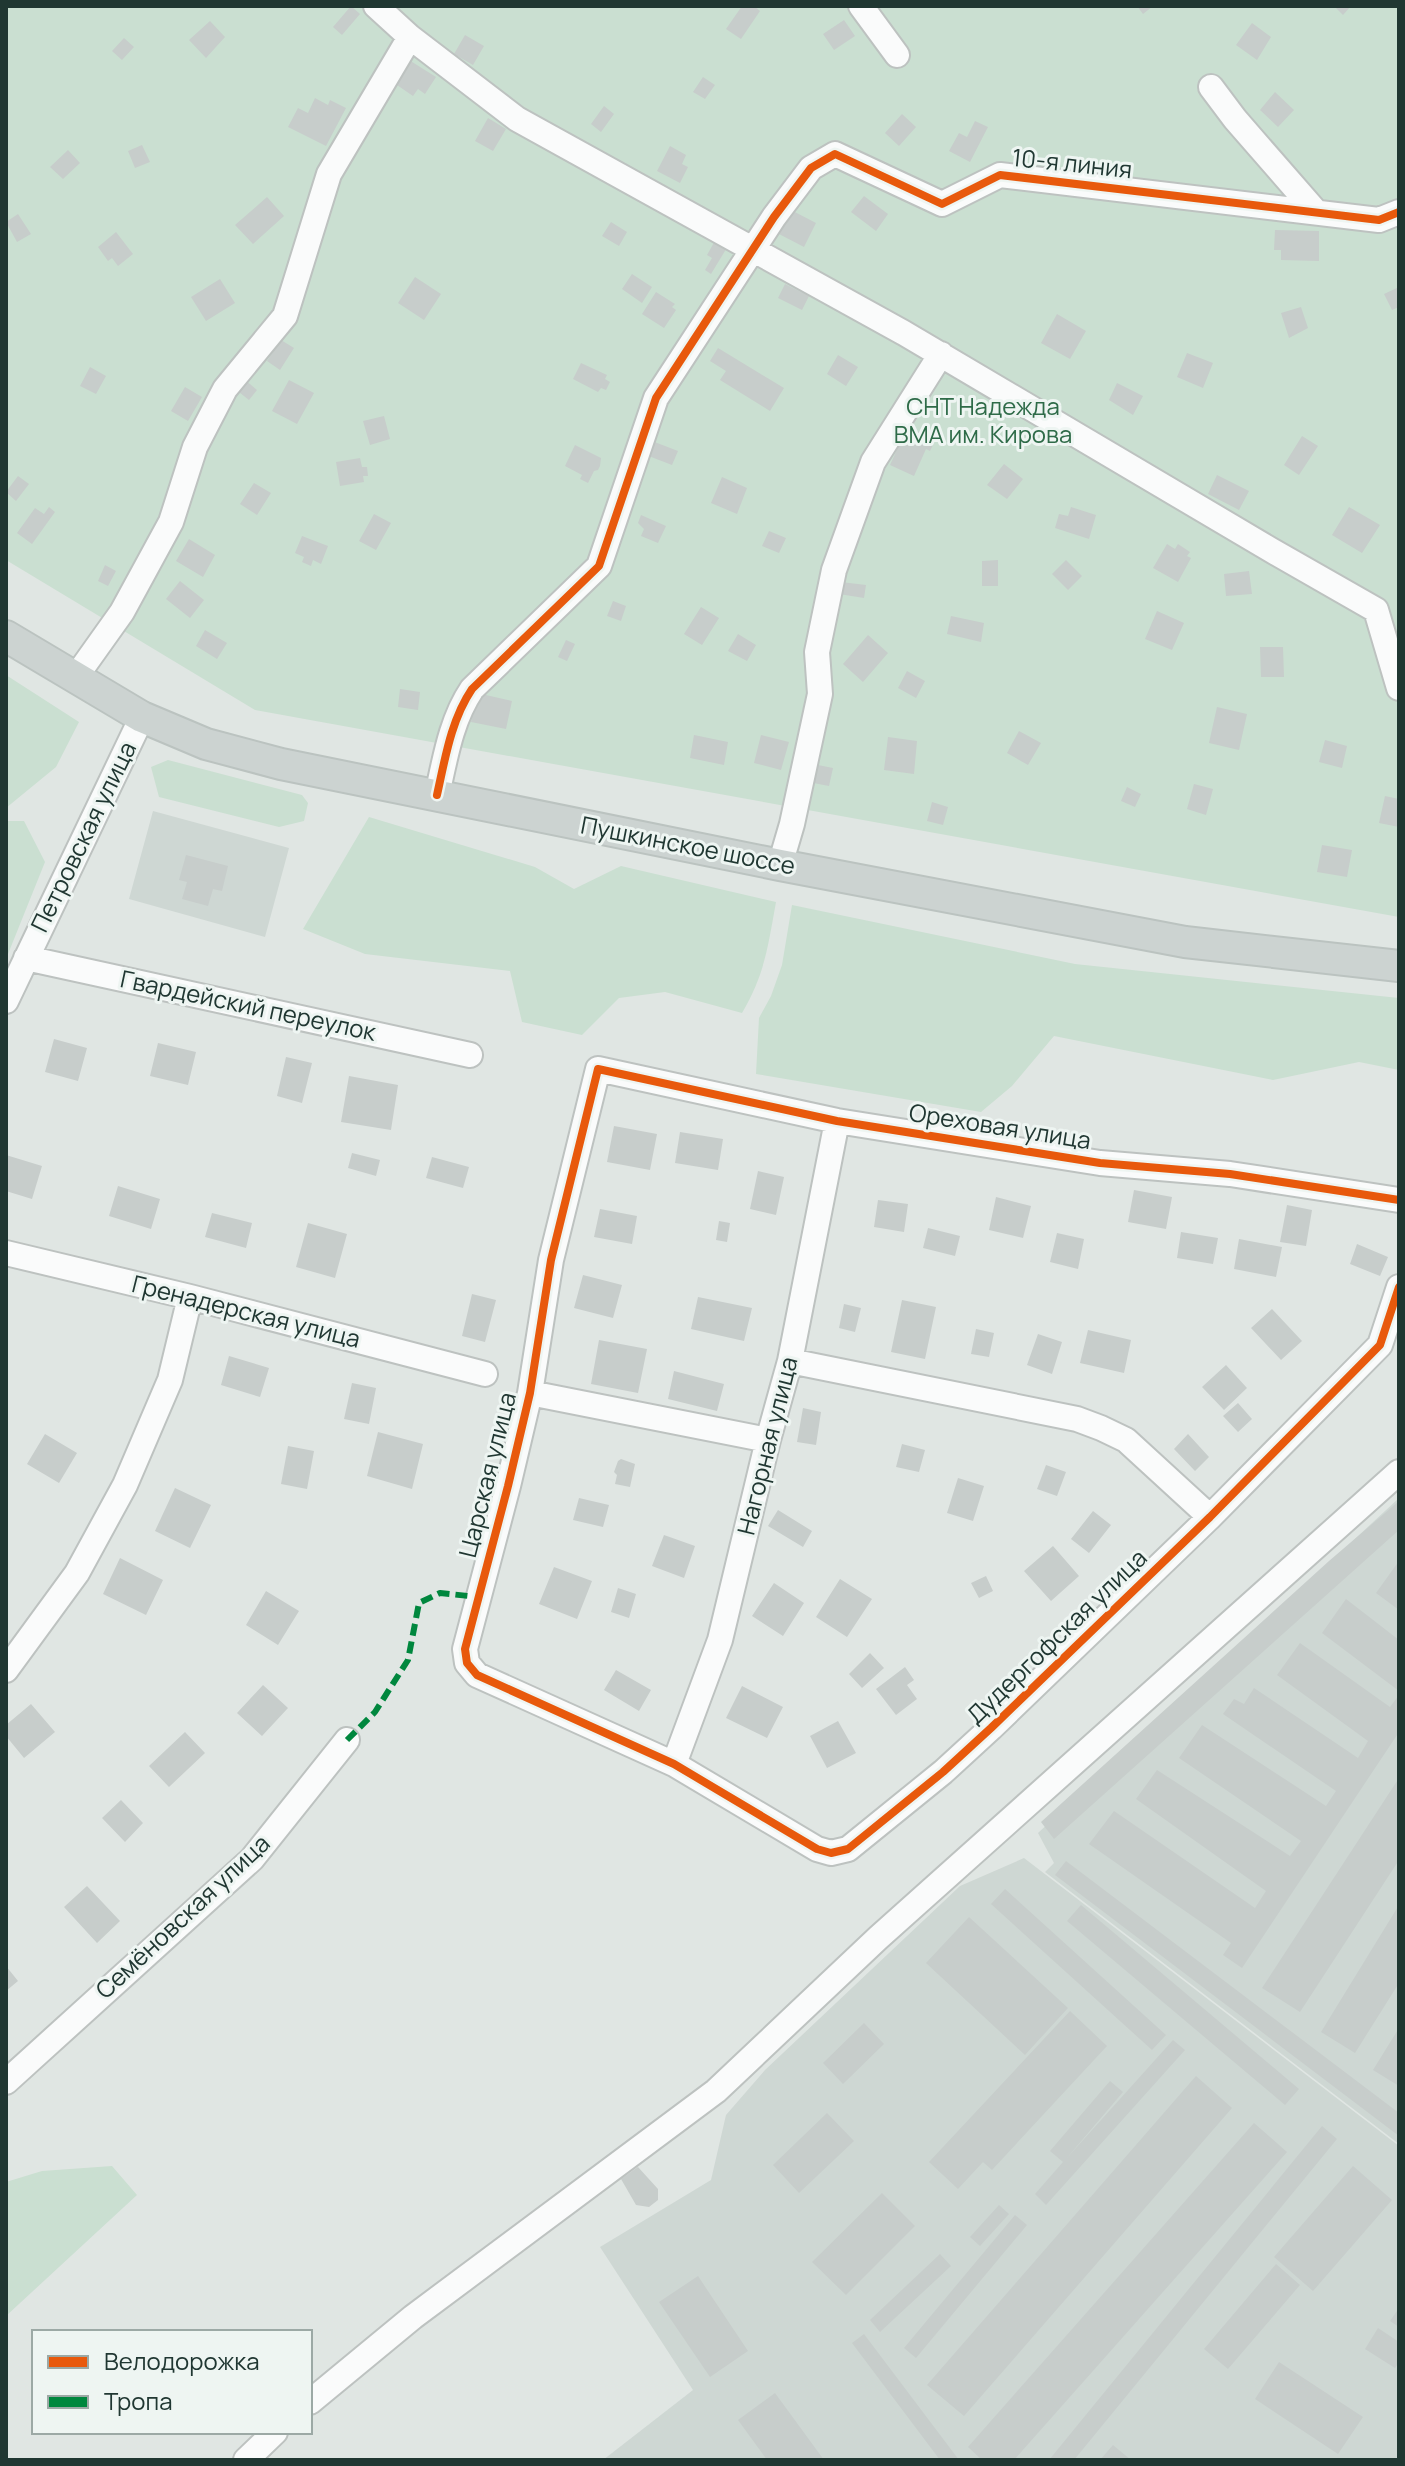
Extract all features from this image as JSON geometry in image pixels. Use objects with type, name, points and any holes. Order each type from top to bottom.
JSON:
[{"type":"main road","name":"Пушкинское шоссе","points":[[6,636],[142,717],[206,744],[266,760],[780,865],[1185,942],[1399,966]]},
{"type":"street","points":[[376,6],[410,37],[517,119],[941,354],[1376,610],[1399,688]]},
{"type":"street","points":[[861,6],[897,55]]},
{"type":"street","points":[[75,678],[122,612],[171,522],[195,447],[225,389],[285,316],[329,174],[410,37]]},
{"type":"street","points":[[1211,87],[1316,212]]},
{"type":"street","name":"10-я линия","points":[[753,248],[811,168],[835,154],[942,204],[1000,175],[1379,220],[1399,212]]},
{"type":"street","points":[[437,795],[450,738],[463,703],[472,689],[599,566],[656,398],[753,248]]},
{"type":"street","points":[[780,865],[820,694],[817,652],[834,570],[873,462],[941,354]]},
{"type":"street","name":"Петровская улица","points":[[6,1001],[142,717]]},
{"type":"street","name":"Гвардейский переулок","points":[[26,958],[470,1055]]},
{"type":"street","name":"Ореховая улица","points":[[598,1069],[837,1121],[1100,1163],[1230,1174],[1399,1200]]},
{"type":"street","name":"Царская улица","points":[[598,1069],[551,1260],[530,1393],[465,1649],[467,1663],[477,1675],[674,1764]]},
{"type":"street","name":"Нагорная улица","points":[[674,1764],[720,1640],[790,1361],[837,1121]]},
{"type":"street","name":"Гренадерская улица","points":[[6,1253],[190,1297],[485,1374]]},
{"type":"street","name":"Дудергофская улица","points":[[674,1764],[817,1849],[831,1853],[848,1849],[943,1772],[1210,1517],[1380,1345],[1399,1287]]},
{"type":"street","points":[[6,1670],[77,1573],[125,1485],[170,1380],[190,1297]]},
{"type":"street","points":[[790,1361],[1077,1419],[1126,1440],[1210,1517]]},
{"type":"street","points":[[530,1393],[768,1440]]},
{"type":"street","points":[[312,2400],[413,2317],[716,2091],[878,1938],[1399,1472]]},
{"type":"street","name":"Семёновская улица","points":[[6,2082],[252,1859],[347,1740]]},
{"type":"street","points":[[246,2460],[273,2434]]},
{"type":"shaded area","points":[[153,811],[289,848],[265,937],[129,899]]},
{"type":"shaded area","points":[[1399,1498],[1399,2144],[1045,1872],[1054,1863],[1038,1833]]},
{"type":"shaded area","points":[[1024,1858],[1399,2146],[1399,2460],[603,2460],[693,2390],[600,2247],[711,2180],[726,2115],[765,2070],[960,1886]]},
{"type":"green space","name":"СНТ Надежда ВМА им. Кирова","points":[[6,6],[1399,6],[1399,917],[255,710],[6,560]]},
{"type":"green space","points":[[6,675],[79,722],[56,767],[6,808]]},
{"type":"green space","points":[[168,760],[302,795],[308,803],[304,821],[279,827],[159,797],[151,767]]},
{"type":"green space","points":[[369,817],[535,867],[574,889],[621,866],[776,902],[765,959],[756,985],[742,1013],[665,992],[619,998],[582,1035],[522,1022],[510,971],[365,954],[303,929]]},
{"type":"green space","points":[[6,821],[24,821],[45,862],[6,959]]},
{"type":"green space","points":[[792,905],[1075,964],[1399,998],[1399,1070],[1359,1062],[1273,1080],[1054,1036],[1012,1086],[981,1112],[756,1074],[759,1018],[782,965]]},
{"type":"green space","points":[[112,2166],[137,2195],[6,2316],[6,2182],[42,2171]]},
{"type":"building","points":[[351,6],[360,14],[342,35],[333,27]]},
{"type":"building","points":[[742,6],[754,6],[760,11],[741,39],[726,29]]},
{"type":"building","points":[[1137,6],[1153,6],[1143,14]]},
{"type":"building","points":[[1334,6],[1351,6],[1343,15]]},
{"type":"building","points":[[844,20],[855,36],[834,50],[823,34]]},
{"type":"building","points":[[210,21],[225,37],[206,58],[189,40]]},
{"type":"building","points":[[1252,23],[1271,37],[1257,60],[1236,45]]},
{"type":"building","points":[[465,35],[484,46],[473,65],[454,54]]},
{"type":"building","points":[[124,38],[134,47],[122,60],[112,51]]},
{"type":"building","points":[[409,60],[436,77],[425,94],[418,89],[413,96],[394,83]]},
{"type":"building","points":[[703,77],[715,85],[705,99],[693,92]]},
{"type":"building","points":[[1275,92],[1294,110],[1278,127],[1260,110]]},
{"type":"building","points":[[315,98],[328,105],[330,100],[346,108],[326,146],[288,127],[298,108],[308,113]]},
{"type":"building","points":[[604,106],[614,114],[601,132],[591,124]]},
{"type":"building","points":[[902,114],[916,127],[899,146],[885,133]]},
{"type":"building","points":[[488,118],[506,129],[493,151],[475,141]]},
{"type":"building","points":[[975,121],[988,127],[970,162],[949,151],[959,133],[967,137]]},
{"type":"building","points":[[142,145],[150,162],[135,168],[128,151]]},
{"type":"building","points":[[670,146],[686,155],[682,164],[688,167],[680,183],[657,171]]},
{"type":"building","points":[[68,150],[80,163],[63,179],[50,167]]},
{"type":"building","points":[[864,196],[888,214],[876,231],[851,212]]},
{"type":"building","points":[[267,197],[284,216],[253,244],[235,225]]},
{"type":"building","points":[[791,210],[816,223],[804,247],[779,234]]},
{"type":"building","points":[[18,214],[31,234],[17,242],[6,222]]},
{"type":"building","points":[[611,222],[627,232],[619,246],[602,236]]},
{"type":"building","points":[[1275,230],[1319,231],[1319,261],[1281,260],[1281,250],[1274,250]]},
{"type":"building","points":[[116,232],[133,254],[118,266],[112,258],[108,261],[98,247]]},
{"type":"building","points":[[716,239],[728,246],[711,274],[705,270],[712,258],[707,255]]},
{"type":"building","points":[[632,274],[652,287],[642,303],[622,289]]},
{"type":"building","points":[[415,277],[441,294],[424,320],[398,303]]},
{"type":"building","points":[[220,279],[235,303],[206,321],[191,297]]},
{"type":"building","points":[[785,284],[809,296],[802,310],[778,298]]},
{"type":"building","points":[[1399,287],[1399,307],[1392,310],[1384,294]]},
{"type":"building","points":[[656,292],[675,304],[672,307],[676,310],[664,328],[642,314]]},
{"type":"building","points":[[1301,307],[1308,328],[1289,338],[1281,313]]},
{"type":"building","points":[[1057,314],[1086,331],[1070,359],[1041,343]]},
{"type":"building","points":[[281,340],[294,348],[280,370],[267,361]]},
{"type":"building","points":[[718,348],[784,388],[770,411],[720,380],[726,371],[710,361]]},
{"type":"building","points":[[1187,353],[1213,363],[1203,388],[1177,377]]},
{"type":"building","points":[[838,355],[858,367],[846,386],[827,374]]},
{"type":"building","points":[[581,363],[607,375],[605,379],[610,382],[606,390],[601,388],[598,392],[573,379]]},
{"type":"building","points":[[90,367],[106,376],[96,394],[80,386]]},
{"type":"building","points":[[243,378],[257,390],[249,400],[235,389]]},
{"type":"building","points":[[289,380],[314,393],[297,424],[272,411]]},
{"type":"building","points":[[1117,383],[1143,396],[1133,415],[1109,400]]},
{"type":"building","points":[[185,387],[202,397],[188,421],[171,411]]},
{"type":"building","points":[[384,416],[390,439],[370,445],[363,421]]},
{"type":"building","points":[[913,429],[934,443],[930,451],[926,449],[914,476],[890,465],[906,430],[911,433]]},
{"type":"building","points":[[1302,436],[1318,446],[1299,475],[1284,465]]},
{"type":"building","points":[[652,441],[678,451],[672,465],[646,455]]},
{"type":"building","points":[[575,445],[601,458],[598,470],[594,471],[588,483],[580,479],[582,475],[565,466]]},
{"type":"building","points":[[360,458],[362,467],[367,467],[368,476],[363,476],[364,482],[340,486],[336,462]]},
{"type":"building","points":[[1004,464],[1023,479],[1007,499],[987,485]]},
{"type":"building","points":[[1217,475],[1249,491],[1239,510],[1208,494]]},
{"type":"building","points":[[18,476],[29,484],[16,501],[6,492]]},
{"type":"building","points":[[722,477],[747,488],[737,514],[711,503]]},
{"type":"building","points":[[254,483],[271,493],[257,515],[240,504]]},
{"type":"building","points":[[49,507],[55,512],[32,544],[17,533],[35,508],[44,514]]},
{"type":"building","points":[[1071,507],[1096,515],[1089,539],[1055,528],[1059,514],[1068,516]]},
{"type":"building","points":[[1349,507],[1380,525],[1362,553],[1332,535]]},
{"type":"building","points":[[374,514],[391,523],[376,550],[359,541]]},
{"type":"building","points":[[641,515],[666,526],[658,543],[641,536],[644,529],[638,523]]},
{"type":"building","points":[[769,531],[786,538],[779,553],[762,546]]},
{"type":"building","points":[[302,536],[328,546],[321,564],[313,560],[311,566],[302,562],[304,557],[295,553]]},
{"type":"building","points":[[189,539],[215,555],[203,577],[176,561]]},
{"type":"building","points":[[1167,544],[1175,549],[1178,544],[1190,552],[1187,556],[1191,558],[1178,582],[1153,568]]},
{"type":"building","points":[[998,560],[998,586],[982,586],[982,561]]},
{"type":"building","points":[[1066,560],[1082,576],[1068,590],[1052,574]]},
{"type":"building","points":[[105,565],[116,571],[108,586],[98,581]]},
{"type":"building","points":[[1249,571],[1252,594],[1226,596],[1224,574]]},
{"type":"building","points":[[180,581],[204,600],[190,618],[166,599]]},
{"type":"building","points":[[841,582],[866,585],[864,598],[839,594]]},
{"type":"building","points":[[613,601],[626,606],[621,621],[607,616]]},
{"type":"building","points":[[701,607],[719,618],[702,645],[684,634]]},
{"type":"building","points":[[1157,611],[1184,623],[1172,650],[1145,639]]},
{"type":"building","points":[[951,616],[984,623],[981,642],[947,634]]},
{"type":"building","points":[[205,630],[227,643],[217,659],[196,646]]},
{"type":"building","points":[[738,634],[756,645],[747,661],[728,651]]},
{"type":"building","points":[[868,635],[888,653],[863,682],[843,664]]},
{"type":"building","points":[[566,640],[575,644],[567,661],[558,657]]},
{"type":"building","points":[[1260,647],[1283,647],[1284,677],[1261,677]]},
{"type":"building","points":[[907,671],[925,681],[916,698],[898,688]]},
{"type":"building","points":[[400,689],[420,692],[418,710],[398,707]]},
{"type":"building","points":[[477,693],[512,701],[506,729],[471,722]]},
{"type":"building","points":[[1217,707],[1247,714],[1239,750],[1209,743]]},
{"type":"building","points":[[1019,731],[1041,743],[1028,765],[1007,753]]},
{"type":"building","points":[[694,735],[728,742],[724,765],[690,758]]},
{"type":"building","points":[[761,735],[789,742],[781,770],[754,763]]},
{"type":"building","points":[[888,737],[917,741],[914,774],[884,770]]},
{"type":"building","points":[[1325,740],[1347,746],[1342,768],[1319,762]]},
{"type":"building","points":[[813,764],[833,768],[829,786],[808,782]]},
{"type":"building","points":[[1194,784],[1213,789],[1206,815],[1187,809]]},
{"type":"building","points":[[1127,787],[1141,794],[1135,807],[1121,801]]},
{"type":"building","points":[[1385,796],[1399,799],[1399,827],[1379,823]]},
{"type":"building","points":[[932,802],[948,807],[943,825],[927,821]]},
{"type":"building","points":[[1322,845],[1352,850],[1347,877],[1317,872]]},
{"type":"building","points":[[186,855],[228,866],[222,891],[213,889],[208,906],[182,899],[187,882],[179,880]]},
{"type":"building","points":[[54,1039],[87,1048],[78,1081],[45,1072]]},
{"type":"building","points":[[158,1043],[196,1052],[188,1085],[150,1076]]},
{"type":"building","points":[[286,1057],[312,1063],[302,1103],[277,1096]]},
{"type":"building","points":[[349,1076],[398,1085],[391,1130],[341,1122]]},
{"type":"building","points":[[614,1126],[657,1134],[650,1170],[607,1162]]},
{"type":"building","points":[[680,1132],[723,1139],[718,1170],[675,1163]]},
{"type":"building","points":[[352,1153],[380,1160],[376,1176],[348,1168]]},
{"type":"building","points":[[6,1155],[42,1166],[32,1199],[6,1191]]},
{"type":"building","points":[[432,1157],[469,1167],[463,1188],[426,1178]]},
{"type":"building","points":[[758,1171],[784,1177],[776,1215],[750,1209]]},
{"type":"building","points":[[118,1186],[160,1199],[151,1229],[109,1216]]},
{"type":"building","points":[[1134,1190],[1172,1197],[1166,1229],[1128,1222]]},
{"type":"building","points":[[996,1197],[1031,1206],[1023,1238],[989,1230]]},
{"type":"building","points":[[878,1200],[908,1204],[904,1232],[874,1227]]},
{"type":"building","points":[[1287,1205],[1312,1210],[1306,1246],[1280,1242]]},
{"type":"building","points":[[600,1209],[637,1216],[632,1244],[594,1237]]},
{"type":"building","points":[[212,1213],[252,1223],[246,1248],[205,1237]]},
{"type":"building","points":[[719,1221],[730,1223],[727,1242],[716,1240]]},
{"type":"building","points":[[308,1223],[347,1234],[335,1278],[296,1267]]},
{"type":"building","points":[[928,1228],[960,1236],[955,1256],[923,1248]]},
{"type":"building","points":[[1181,1232],[1218,1238],[1213,1264],[1177,1258]]},
{"type":"building","points":[[1057,1233],[1084,1239],[1078,1269],[1050,1262]]},
{"type":"building","points":[[1239,1239],[1282,1247],[1276,1277],[1234,1269]]},
{"type":"building","points":[[1357,1244],[1388,1257],[1380,1276],[1350,1264]]},
{"type":"building","points":[[583,1275],[622,1285],[613,1318],[574,1308]]},
{"type":"building","points":[[472,1294],[496,1300],[485,1342],[462,1336]]},
{"type":"building","points":[[698,1297],[752,1308],[744,1341],[691,1329]]},
{"type":"building","points":[[902,1300],[936,1307],[925,1359],[891,1352]]},
{"type":"building","points":[[844,1304],[861,1308],[855,1332],[839,1328]]},
{"type":"building","points":[[1272,1309],[1302,1341],[1281,1360],[1251,1328]]},
{"type":"building","points":[[976,1329],[994,1333],[989,1357],[971,1354]]},
{"type":"building","points":[[1088,1330],[1131,1340],[1124,1373],[1080,1363]]},
{"type":"building","points":[[1038,1334],[1062,1342],[1052,1374],[1027,1365]]},
{"type":"building","points":[[599,1340],[647,1349],[638,1393],[591,1384]]},
{"type":"building","points":[[229,1356],[269,1368],[260,1397],[221,1385]]},
{"type":"building","points":[[1226,1365],[1247,1388],[1224,1410],[1202,1387]]},
{"type":"building","points":[[674,1371],[724,1384],[717,1411],[668,1399]]},
{"type":"building","points":[[352,1383],[376,1388],[369,1424],[344,1419]]},
{"type":"building","points":[[1238,1403],[1252,1419],[1238,1432],[1223,1416]]},
{"type":"building","points":[[803,1408],[821,1412],[816,1445],[797,1442]]},
{"type":"building","points":[[378,1432],[423,1444],[412,1489],[367,1476]]},
{"type":"building","points":[[45,1434],[77,1453],[59,1483],[27,1464]]},
{"type":"building","points":[[1188,1434],[1209,1457],[1195,1471],[1174,1449]]},
{"type":"building","points":[[902,1444],[925,1450],[919,1472],[896,1467]]},
{"type":"building","points":[[288,1446],[314,1451],[307,1489],[281,1484]]},
{"type":"building","points":[[621,1459],[635,1464],[630,1487],[615,1484],[617,1475],[614,1472]]},
{"type":"building","points":[[1046,1465],[1066,1472],[1057,1496],[1037,1489]]},
{"type":"building","points":[[958,1478],[984,1486],[973,1521],[947,1513]]},
{"type":"building","points":[[175,1488],[211,1505],[190,1548],[155,1531]]},
{"type":"building","points":[[579,1498],[609,1505],[603,1527],[573,1520]]},
{"type":"building","points":[[1399,1501],[1399,1530],[1054,1839],[1041,1822]]},
{"type":"building","points":[[778,1510],[812,1531],[803,1547],[768,1526]]},
{"type":"building","points":[[1093,1511],[1111,1525],[1089,1553],[1071,1539]]},
{"type":"building","points":[[664,1535],[695,1546],[684,1578],[652,1566]]},
{"type":"building","points":[[1053,1546],[1079,1576],[1051,1601],[1024,1571]]},
{"type":"building","points":[[120,1558],[163,1580],[146,1615],[103,1594]]},
{"type":"building","points":[[1399,1561],[1399,1610],[1376,1593]]},
{"type":"building","points":[[554,1567],[592,1581],[577,1619],[539,1604]]},
{"type":"building","points":[[986,1576],[993,1591],[979,1598],[971,1583]]},
{"type":"building","points":[[840,1579],[872,1599],[847,1637],[816,1617]]},
{"type":"building","points":[[774,1583],[804,1603],[783,1636],[752,1616]]},
{"type":"building","points":[[618,1588],[636,1594],[629,1618],[611,1612]]},
{"type":"building","points":[[266,1591],[299,1611],[278,1645],[246,1625]]},
{"type":"building","points":[[1346,1599],[1399,1640],[1399,1691],[1322,1633]]},
{"type":"building","points":[[1300,1643],[1390,1707],[1399,1695],[1399,1732],[1242,1968],[1223,1955],[1231,1943],[1089,1844],[1114,1811],[1255,1908],[1266,1891],[1136,1799],[1157,1770],[1290,1856],[1301,1841],[1179,1758],[1202,1725],[1326,1806],[1336,1791],[1223,1714],[1234,1699],[1244,1704],[1254,1688],[1358,1758],[1368,1741],[1277,1675]]},
{"type":"building","points":[[870,1653],[884,1668],[862,1688],[849,1674]]},
{"type":"building","points":[[905,1667],[914,1680],[907,1685],[917,1699],[896,1715],[876,1689]]},
{"type":"building","points":[[616,1670],[651,1690],[639,1711],[604,1690]]},
{"type":"building","points":[[263,1685],[288,1708],[262,1736],[237,1713]]},
{"type":"building","points":[[742,1686],[783,1707],[767,1738],[726,1718]]},
{"type":"building","points":[[31,1704],[55,1732],[24,1758],[6,1736],[6,1725]]},
{"type":"building","points":[[838,1721],[856,1753],[827,1768],[810,1736]]},
{"type":"building","points":[[185,1732],[205,1753],[169,1787],[149,1766]]},
{"type":"building","points":[[1399,1778],[1399,1860],[1300,2012],[1262,1988]]},
{"type":"building","points":[[121,1800],[143,1823],[125,1842],[102,1818]]},
{"type":"building","points":[[1066,1861],[1399,2113],[1399,2136],[1055,1875]]},
{"type":"building","points":[[87,1886],[120,1921],[97,1943],[64,1907]]},
{"type":"building","points":[[1005,1889],[1166,2035],[1152,2050],[991,1904]]},
{"type":"building","points":[[1081,1905],[1299,2089],[1285,2105],[1067,1921]]},
{"type":"building","points":[[1399,1905],[1399,1983],[1355,2053],[1321,2032]]},
{"type":"building","points":[[969,1917],[1068,2008],[1025,2055],[926,1963]]},
{"type":"building","points":[[6,1966],[18,1981],[6,1991]]},
{"type":"building","points":[[1070,2011],[1107,2046],[992,2170],[983,2162],[958,2189],[929,2162]]},
{"type":"building","points":[[864,2023],[884,2044],[843,2084],[823,2063]]},
{"type":"building","points":[[1399,2028],[1399,2086],[1373,2070]]},
{"type":"building","points":[[1173,2040],[1185,2050],[1046,2205],[1035,2194],[1063,2162],[1050,2151],[1110,2081],[1123,2092],[1066,2159]]},
{"type":"building","points":[[1196,2076],[1232,2108],[964,2416],[927,2385]]},
{"type":"building","points":[[827,2113],[854,2141],[799,2193],[773,2165]]},
{"type":"building","points":[[1254,2123],[1287,2152],[1014,2460],[982,2460],[968,2447]]},
{"type":"building","points":[[1322,2126],[1337,2139],[1074,2460],[1049,2460]]},
{"type":"building","points":[[1353,2166],[1392,2200],[1313,2291],[1274,2257]]},
{"type":"building","points":[[638,2167],[658,2189],[658,2200],[649,2207],[636,2205],[621,2179]]},
{"type":"building","points":[[882,2193],[915,2226],[846,2295],[812,2262]]},
{"type":"building","points":[[999,2205],[1009,2214],[980,2246],[970,2237]]},
{"type":"building","points":[[1015,2215],[1027,2225],[916,2358],[904,2348]]},
{"type":"building","points":[[940,2254],[951,2266],[880,2332],[870,2320]]},
{"type":"building","points":[[1276,2264],[1300,2285],[1228,2369],[1204,2349]]},
{"type":"building","points":[[698,2276],[748,2351],[710,2377],[659,2302]]},
{"type":"building","points":[[1399,2308],[1399,2327],[1390,2321]]},
{"type":"building","points":[[1378,2328],[1399,2342],[1399,2362],[1395,2368],[1365,2349]]},
{"type":"building","points":[[864,2334],[959,2460],[940,2460],[852,2343]]},
{"type":"building","points":[[1279,2362],[1363,2417],[1338,2454],[1255,2399]]},
{"type":"building","points":[[775,2393],[824,2460],[767,2460],[738,2420]]},
{"type":"building","points":[[1113,2445],[1131,2460],[1100,2460]]},
{"type":"marked path","points":[[347,1740],[375,1712],[408,1660],[419,1603],[440,1593],[478,1597]]},
{"type":"cycle path","points":[[437,795],[450,740],[472,689],[599,566],[656,398],[774,217],[811,168],[835,154],[942,204],[1000,175],[1379,220],[1399,212]]},
{"type":"cycle path","points":[[1399,1200],[1230,1174],[1100,1163],[837,1121],[598,1069],[551,1260],[530,1393],[465,1649],[467,1663],[477,1675],[674,1764],[817,1849],[831,1853],[848,1849],[943,1772],[991,1728],[1210,1517],[1380,1345],[1399,1287]]}]
